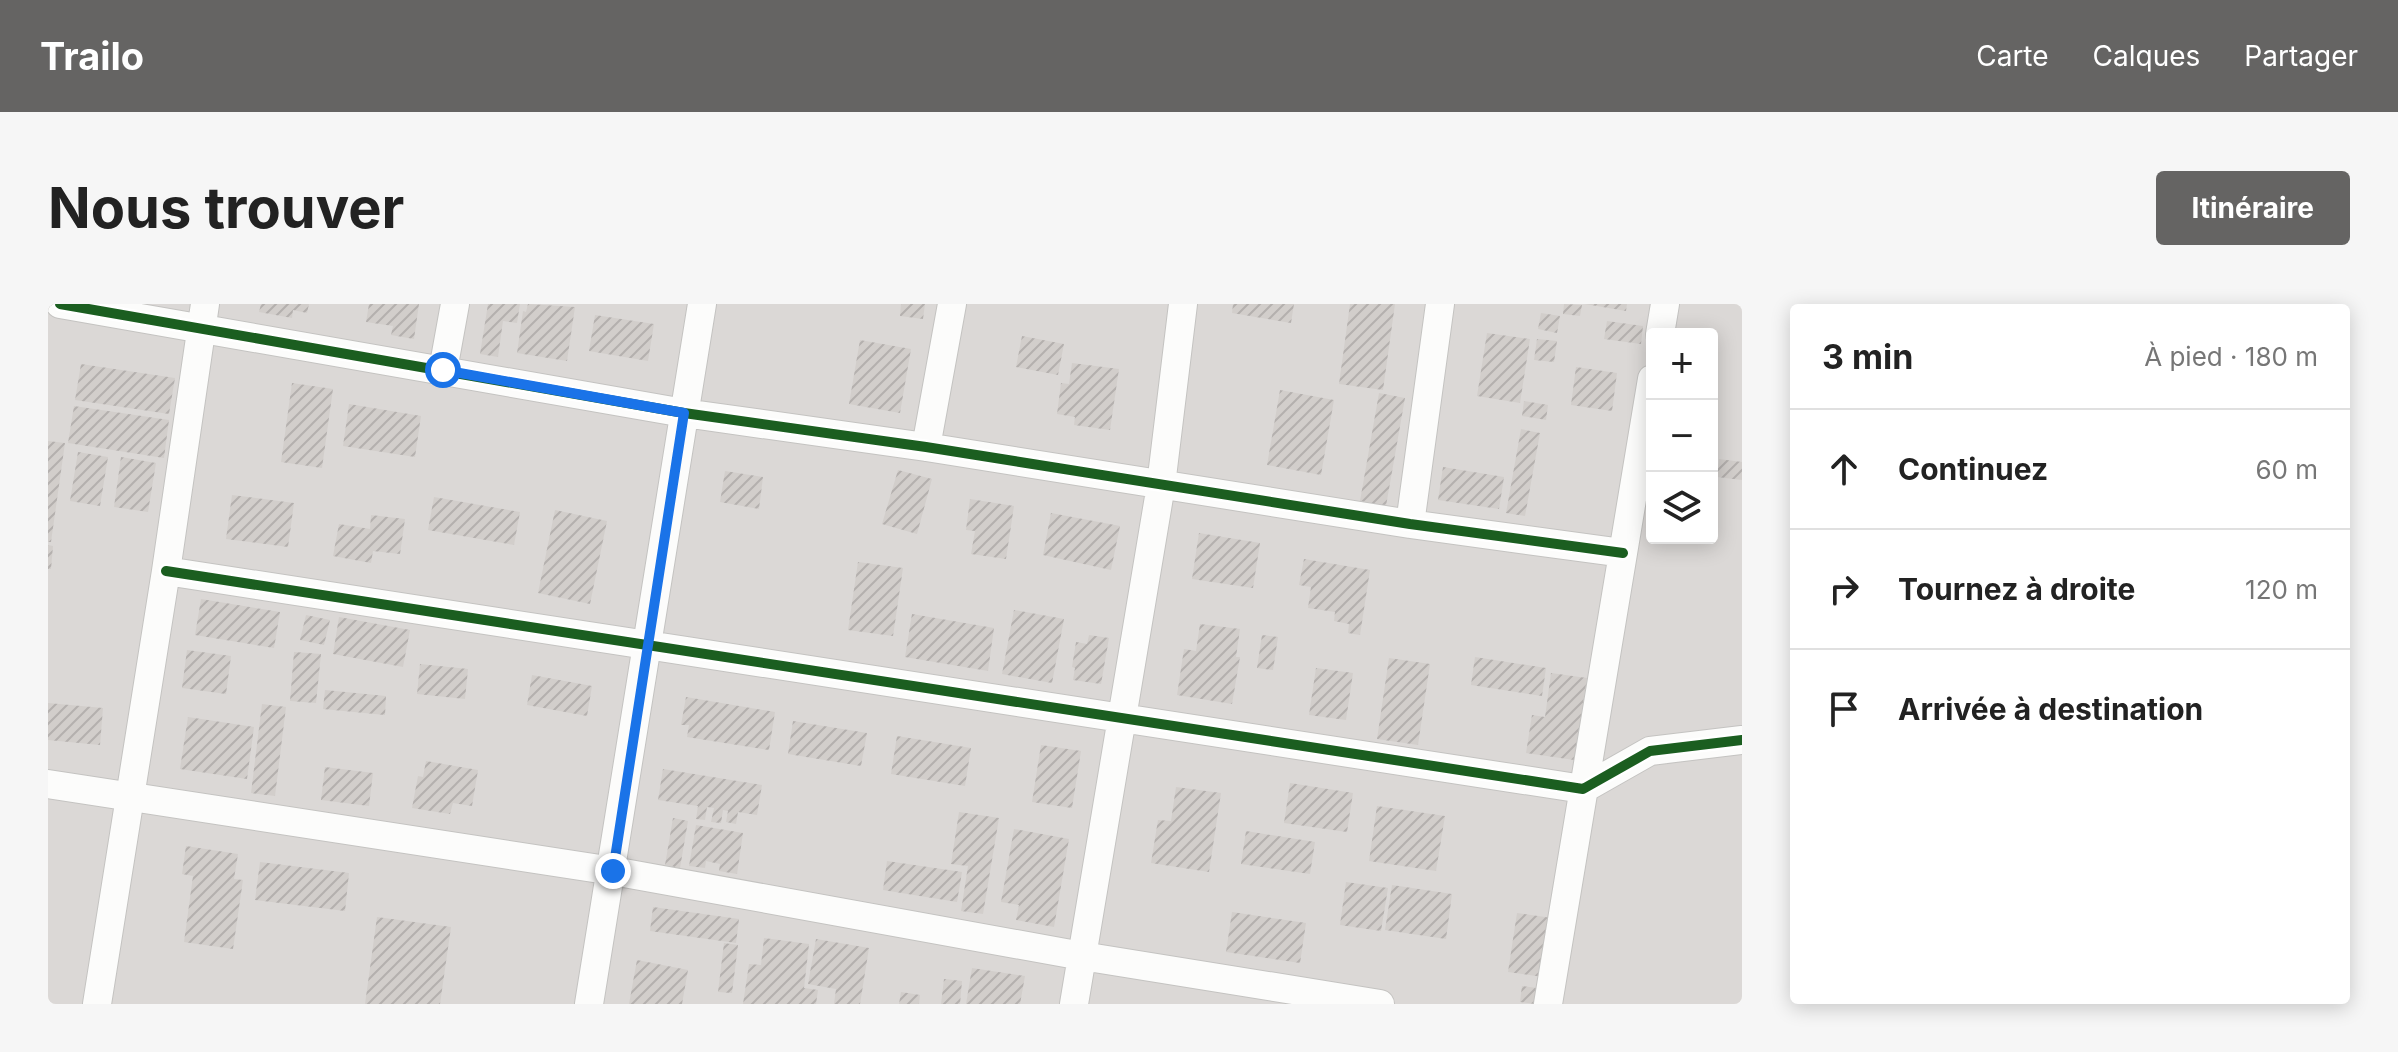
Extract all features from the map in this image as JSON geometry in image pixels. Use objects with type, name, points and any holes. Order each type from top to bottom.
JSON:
[{"type":"street","points":[[60,304],[203,316],[443,370],[684,413],[926,447],[1410,524],[1623,553]]},
{"type":"street","points":[[443,370],[455,304]]},
{"type":"street","points":[[589,1004],[613,871],[702,304]]},
{"type":"street","points":[[926,447],[952,304]]},
{"type":"street","points":[[1074,1004],[1161,485],[1183,304]]},
{"type":"street","points":[[1410,524],[1440,304]]},
{"type":"street","points":[[1661,328],[1665,304]]},
{"type":"street","points":[[97,1004],[203,316]]},
{"type":"street","points":[[1548,1004],[1648,400]]},
{"type":"street","points":[[166,571],[1583,789],[1650,751],[1742,740]]},
{"type":"street","points":[[48,784],[613,871],[1082,956],[1380,1004]]},
{"type":"shaded area","points":[[48,304],[1742,304],[1742,1004],[48,1004]]},
{"type":"building","points":[[261,304],[309,304],[307,313],[293,310],[292,318],[259,312]]},
{"type":"building","points":[[369,304],[419,304],[414,339],[391,335],[393,326],[366,322]]},
{"type":"building","points":[[488,304],[520,304],[517,323],[503,321],[498,357],[480,354]]},
{"type":"building","points":[[528,304],[575,307],[567,361],[517,353],[523,311],[526,312]]},
{"type":"building","points":[[901,304],[925,304],[923,319],[900,316]]},
{"type":"building","points":[[1233,304],[1294,304],[1291,323],[1232,313]]},
{"type":"building","points":[[1350,304],[1395,304],[1383,390],[1339,384]]},
{"type":"building","points":[[1564,304],[1582,305],[1580,316],[1563,314]]},
{"type":"building","points":[[1585,304],[1627,304],[1626,311]]},
{"type":"building","points":[[1541,313],[1560,316],[1557,333],[1538,329]]},
{"type":"building","points":[[595,315],[654,324],[648,361],[589,351]]},
{"type":"building","points":[[1607,321],[1643,326],[1641,344],[1604,339]]},
{"type":"building","points":[[1487,333],[1530,339],[1520,403],[1477,396]]},
{"type":"building","points":[[1022,336],[1064,344],[1058,375],[1016,367]]},
{"type":"building","points":[[1537,339],[1557,341],[1554,362],[1534,360]]},
{"type":"building","points":[[860,340],[911,349],[900,413],[849,404]]},
{"type":"building","points":[[1072,363],[1119,369],[1110,430],[1074,425],[1075,417],[1057,414],[1061,383],[1069,384]]},
{"type":"building","points":[[81,364],[175,378],[169,414],[75,400]]},
{"type":"building","points":[[1576,367],[1617,373],[1612,411],[1571,405]]},
{"type":"building","points":[[292,383],[333,389],[322,468],[281,462]]},
{"type":"building","points":[[1280,390],[1334,400],[1321,475],[1267,465]]},
{"type":"building","points":[[1379,393],[1405,398],[1386,506],[1360,501]]},
{"type":"building","points":[[1524,401],[1548,405],[1546,420],[1522,416]]},
{"type":"building","points":[[349,404],[421,416],[415,457],[343,446]]},
{"type":"building","points":[[74,406],[169,420],[164,458],[68,443]]},
{"type":"building","points":[[1521,429],[1540,433],[1525,516],[1506,513]]},
{"type":"building","points":[[48,441],[65,443],[51,542],[48,542]]},
{"type":"building","points":[[78,452],[108,457],[100,506],[70,501]]},
{"type":"building","points":[[121,457],[156,463],[148,512],[114,507]]},
{"type":"building","points":[[1719,459],[1742,462],[1742,480],[1718,477]]},
{"type":"building","points":[[1443,467],[1504,477],[1499,509],[1438,500]]},
{"type":"building","points":[[898,470],[932,479],[917,534],[882,524]]},
{"type":"building","points":[[725,471],[763,477],[759,509],[720,502]]},
{"type":"building","points":[[232,495],[294,503],[288,547],[226,539]]},
{"type":"building","points":[[434,497],[520,512],[514,545],[428,530]]},
{"type":"building","points":[[970,499],[1014,506],[1006,559],[971,554],[975,531],[966,530]]},
{"type":"building","points":[[555,510],[607,521],[590,604],[538,593]]},
{"type":"building","points":[[1051,513],[1120,526],[1111,570],[1043,555]]},
{"type":"building","points":[[371,515],[405,519],[400,554],[373,551],[371,563],[333,556],[339,524],[370,529]]},
{"type":"building","points":[[1199,533],[1260,543],[1253,588],[1192,579]]},
{"type":"building","points":[[48,545],[53,546],[51,569],[48,569]]},
{"type":"building","points":[[1304,559],[1370,570],[1360,635],[1348,633],[1349,624],[1334,621],[1335,612],[1308,608],[1311,587],[1299,585]]},
{"type":"building","points":[[858,562],[903,568],[893,636],[848,630]]},
{"type":"building","points":[[201,599],[280,612],[274,648],[195,635]]},
{"type":"building","points":[[1014,610],[1064,619],[1052,683],[1002,674]]},
{"type":"building","points":[[912,614],[994,628],[988,671],[905,657]]},
{"type":"building","points":[[306,615],[330,620],[324,645],[300,640]]},
{"type":"building","points":[[339,617],[410,630],[403,667],[333,654]]},
{"type":"building","points":[[1200,624],[1240,629],[1236,657],[1240,657],[1232,704],[1177,695],[1184,649],[1196,651]]},
{"type":"building","points":[[1089,635],[1109,638],[1101,684],[1073,680],[1076,642],[1087,644]]},
{"type":"building","points":[[1262,635],[1278,637],[1273,670],[1257,668]]},
{"type":"building","points":[[187,650],[231,656],[226,694],[182,688]]},
{"type":"building","points":[[294,652],[321,654],[316,703],[290,701]]},
{"type":"building","points":[[1475,657],[1546,668],[1542,696],[1471,685]]},
{"type":"building","points":[[1389,658],[1430,664],[1418,745],[1377,739]]},
{"type":"building","points":[[420,664],[468,669],[465,699],[417,694]]},
{"type":"building","points":[[1316,668],[1353,673],[1346,720],[1309,715]]},
{"type":"building","points":[[1551,673],[1587,678],[1574,760],[1526,753],[1532,715],[1545,717]]},
{"type":"building","points":[[532,675],[592,686],[587,716],[527,705]]},
{"type":"building","points":[[325,690],[386,696],[385,715],[323,709]]},
{"type":"building","points":[[686,697],[775,712],[769,750],[687,737],[689,725],[681,725]]},
{"type":"building","points":[[48,703],[103,708],[100,745],[48,740]]},
{"type":"building","points":[[262,704],[286,707],[275,796],[251,793]]},
{"type":"building","points":[[188,717],[254,727],[247,779],[180,769]]},
{"type":"building","points":[[793,721],[867,733],[861,766],[788,754]]},
{"type":"building","points":[[897,736],[971,748],[965,786],[891,774]]},
{"type":"building","points":[[1041,745],[1081,751],[1072,808],[1032,802]]},
{"type":"building","points":[[426,761],[478,770],[472,806],[453,803],[450,814],[412,808],[418,776],[423,777]]},
{"type":"building","points":[[325,767],[373,773],[369,806],[321,800]]},
{"type":"building","points":[[663,769],[762,785],[757,815],[738,812],[736,824],[726,822],[728,811],[723,810],[721,823],[711,822],[714,808],[707,807],[705,820],[696,819],[698,806],[658,800]]},
{"type":"building","points":[[1290,783],[1353,793],[1347,832],[1284,823]]},
{"type":"building","points":[[1176,787],[1221,793],[1209,872],[1151,863],[1158,820],[1171,821]]},
{"type":"building","points":[[1377,806],[1445,816],[1436,871],[1369,861]]},
{"type":"building","points":[[959,812],[999,818],[983,914],[961,911],[968,866],[951,864]]},
{"type":"building","points":[[673,818],[688,821],[680,868],[665,865]]},
{"type":"building","points":[[696,825],[743,833],[737,874],[719,871],[720,864],[706,861],[705,868],[689,866]]},
{"type":"building","points":[[1014,829],[1069,839],[1054,927],[1016,920],[1019,905],[1001,902]]},
{"type":"building","points":[[1246,831],[1315,842],[1310,874],[1241,864]]},
{"type":"building","points":[[186,846],[238,854],[234,879],[243,880],[233,949],[184,942],[193,876],[182,874]]},
{"type":"building","points":[[887,861],[962,872],[957,902],[883,890]]},
{"type":"building","points":[[260,862],[349,873],[345,911],[255,900]]},
{"type":"building","points":[[1346,882],[1388,888],[1381,931],[1340,925]]},
{"type":"building","points":[[1392,885],[1452,894],[1446,939],[1385,930]]},
{"type":"building","points":[[653,907],[739,919],[736,943],[650,931]]},
{"type":"building","points":[[1232,912],[1306,923],[1300,963],[1226,952]]},
{"type":"building","points":[[1517,913],[1552,918],[1543,977],[1508,972]]},
{"type":"building","points":[[377,917],[451,927],[440,1004],[365,1004]]},
{"type":"building","points":[[764,938],[809,944],[804,988],[818,990],[816,1004],[743,1004],[749,964],[761,965]]},
{"type":"building","points":[[816,939],[869,948],[860,1004],[834,1004],[836,989],[808,984]]},
{"type":"building","points":[[724,943],[738,945],[732,993],[718,992]]},
{"type":"building","points":[[637,960],[688,970],[682,1004],[629,1004]]},
{"type":"building","points":[[972,968],[1025,976],[1020,1004],[966,1004]]},
{"type":"building","points":[[944,979],[962,981],[960,1004],[941,1004]]},
{"type":"building","points":[[1522,986],[1537,988],[1535,1004],[1520,1002]]},
{"type":"building","points":[[901,992],[920,995],[919,1004],[899,1004]]},
{"type":"cycle path","points":[[60,304],[684,413],[926,447],[1410,524],[1623,553]]},
{"type":"cycle path","points":[[166,571],[1583,789],[1650,751],[1742,740]]},
{"type":"route","points":[[443,370],[684,413],[613,871]]}]
